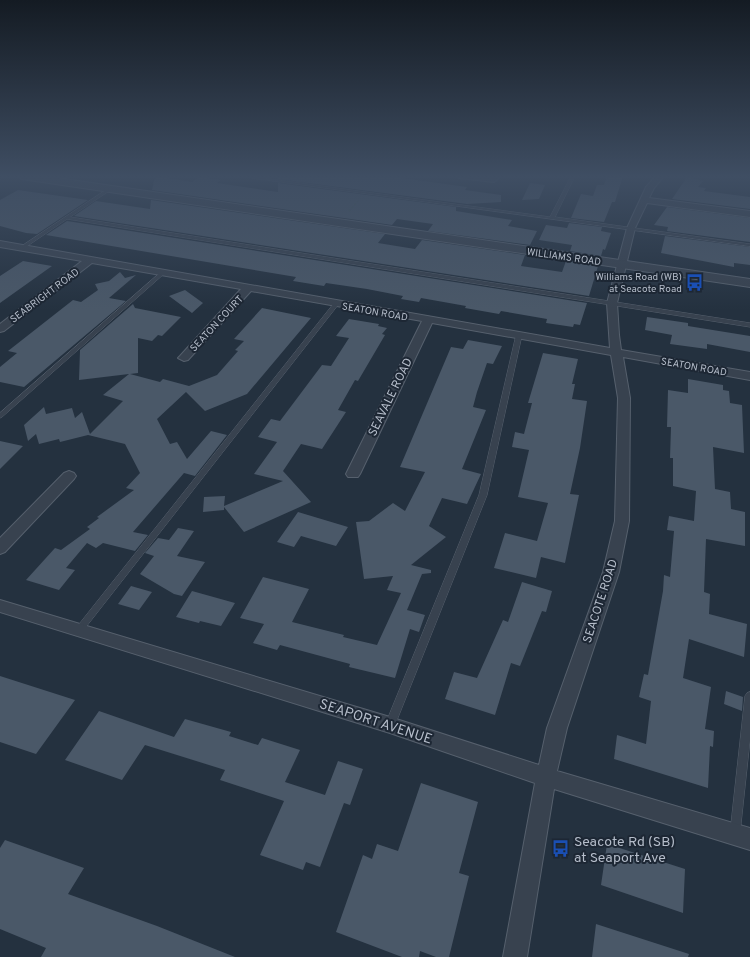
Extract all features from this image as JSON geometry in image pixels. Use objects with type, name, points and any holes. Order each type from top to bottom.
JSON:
[{"type":"street","name":"WILLIAMS ROAD","points":[[326,221],[750,283]]},
{"type":"street","name":"SEACOTE ROAD","points":[[515,957],[546,777],[557,728],[611,572],[622,521],[624,398],[613,335],[612,303],[621,264],[634,221]]},
{"type":"street","name":"SEATON ROAD","points":[[0,244],[88,261],[750,376]]},
{"type":"street","name":"SEABRIGHT ROAD","points":[[0,329],[88,261]]},
{"type":"street","name":"SEATON COURT","points":[[184,358],[248,288]]},
{"type":"street","name":"SEAVALE ROAD","points":[[353,474],[428,320]]},
{"type":"street","points":[[0,548],[69,476]]},
{"type":"street","name":"SEAPORT AVENUE","points":[[0,606],[390,725],[546,777],[743,837]]},
{"type":"lane","points":[[21,248],[62,221]]},
{"type":"lane","points":[[83,221],[750,325]]},
{"type":"lane","points":[[573,221],[750,245]]},
{"type":"lane","points":[[0,416],[163,273]]},
{"type":"lane","points":[[79,630],[336,304]]},
{"type":"lane","points":[[390,725],[483,495],[519,335]]},
{"type":"lane","points":[[743,837],[750,696]]},
{"type":"building","points":[[0,221],[57,221],[37,234],[26,233],[0,226]]},
{"type":"building","points":[[67,221],[587,303],[580,325],[574,324],[573,327],[546,323],[547,319],[501,311],[499,314],[465,308],[466,306],[421,298],[419,302],[401,299],[403,296],[367,289],[326,283],[324,286],[293,281],[296,277],[46,235]]},
{"type":"building","points":[[104,221],[293,221],[385,234],[378,243],[415,249],[422,240],[525,255],[521,266],[562,272],[566,261],[598,266],[589,296]]},
{"type":"building","points":[[362,221],[396,221],[392,225]]},
{"type":"building","points":[[409,221],[512,221],[508,226],[537,231],[530,245],[428,231],[433,224]]},
{"type":"building","points":[[657,221],[750,221],[750,242],[667,231],[668,227],[654,225]]},
{"type":"building","points":[[569,223],[602,227],[601,231],[611,233],[605,250],[603,249],[601,256],[570,251],[572,245],[539,240],[546,225],[567,228]]},
{"type":"building","points":[[665,236],[750,247],[750,265],[734,263],[734,267],[661,253]]},
{"type":"building","points":[[23,261],[52,266],[0,303],[0,276]]},
{"type":"building","points":[[120,272],[125,278],[136,275],[109,298],[126,301],[24,387],[0,382],[0,367],[17,353],[8,351],[73,300],[81,302],[98,290],[95,284],[109,281]]},
{"type":"building","points":[[185,290],[203,303],[192,313],[169,296]]},
{"type":"building","points":[[133,304],[135,308],[181,317],[162,336],[158,335],[152,341],[138,338],[138,373],[130,374],[160,382],[163,379],[189,386],[217,375],[238,351],[235,350],[244,341],[234,339],[262,308],[311,318],[247,394],[205,411],[186,392],[157,419],[170,444],[177,442],[187,459],[211,431],[227,435],[195,476],[184,473],[133,532],[148,535],[135,551],[103,543],[96,548],[87,543],[66,568],[75,570],[59,590],[26,580],[55,548],[61,550],[90,529],[87,527],[99,518],[97,517],[134,490],[126,488],[140,473],[125,444],[88,435],[60,442],[59,439],[39,444],[36,434],[28,441],[24,425],[44,407],[46,414],[72,408],[75,418],[82,412],[90,434],[123,401],[103,395],[129,374],[79,380],[80,350]]},
{"type":"building","points":[[647,317],[688,323],[688,326],[750,336],[750,352],[707,344],[707,349],[670,344],[672,335],[645,330]]},
{"type":"building","points":[[349,319],[379,324],[378,326],[387,328],[382,334],[385,335],[358,381],[355,380],[338,410],[346,412],[322,449],[301,444],[283,471],[311,502],[244,532],[224,507],[224,510],[203,512],[204,497],[225,496],[224,506],[283,481],[254,474],[277,442],[258,437],[271,419],[280,421],[322,365],[331,366],[349,338],[336,336]]},
{"type":"building","points":[[468,340],[502,346],[493,364],[487,363],[477,392],[473,407],[486,410],[462,469],[481,474],[467,504],[442,498],[429,526],[446,537],[411,565],[431,570],[431,573],[422,574],[407,610],[425,615],[419,632],[410,629],[395,678],[349,667],[350,664],[280,645],[277,650],[253,643],[264,624],[240,618],[263,577],[309,589],[292,622],[377,645],[401,593],[387,590],[393,576],[364,579],[356,522],[369,521],[393,503],[405,511],[425,472],[400,467],[451,347],[463,349]]},
{"type":"building","points":[[543,353],[578,359],[572,384],[575,384],[572,399],[587,401],[580,448],[570,494],[579,495],[565,563],[541,557],[536,578],[494,568],[505,533],[537,541],[548,503],[518,497],[529,450],[512,447],[515,432],[524,434],[532,403],[528,403]]},
{"type":"building","points":[[688,379],[723,385],[723,390],[729,391],[730,403],[742,405],[744,453],[713,447],[715,489],[730,492],[731,509],[745,512],[745,546],[706,539],[704,592],[710,594],[709,614],[747,624],[744,657],[689,639],[683,678],[711,687],[705,729],[714,731],[713,747],[710,746],[708,788],[614,759],[617,735],[646,744],[651,701],[639,697],[644,674],[648,675],[663,591],[664,575],[670,577],[674,531],[667,530],[669,516],[694,521],[696,491],[673,486],[673,458],[670,458],[671,427],[667,427],[668,390],[688,393]]},
{"type":"building","points":[[0,441],[23,446],[0,469]]},
{"type":"building","points":[[298,512],[348,527],[336,546],[301,536],[294,547],[277,542]]},
{"type":"building","points":[[178,528],[194,531],[177,556],[205,562],[182,596],[174,594],[140,574],[154,556],[145,553],[158,538],[169,540]]},
{"type":"building","points":[[522,582],[552,591],[546,612],[542,611],[520,666],[511,663],[495,715],[445,699],[454,672],[477,678],[503,620],[508,622]]},
{"type":"building","points":[[131,586],[152,592],[139,610],[118,604]]},
{"type":"building","points":[[192,591],[235,603],[221,626],[200,621],[199,623],[176,617]]},
{"type":"building","points":[[0,676],[75,700],[36,754],[0,742]]},
{"type":"building","points":[[726,691],[743,697],[742,711],[724,704]]},
{"type":"building","points":[[99,711],[174,737],[185,719],[231,732],[229,736],[258,745],[262,738],[300,750],[285,782],[325,795],[338,761],[363,769],[350,805],[344,803],[320,867],[306,862],[303,870],[260,855],[284,801],[220,780],[225,770],[145,745],[122,780],[65,760]]},
{"type":"building","points":[[421,783],[478,802],[459,873],[469,876],[449,957],[436,957],[420,951],[419,957],[402,957],[336,932],[363,855],[372,859],[377,844],[398,851]]},
{"type":"building","points":[[5,840],[84,868],[68,894],[157,926],[235,957],[41,957],[46,948],[0,929],[0,848]]},
{"type":"building","points":[[607,844],[685,869],[683,913],[601,885]]},
{"type":"building","points":[[596,924],[689,954],[688,957],[592,957]]},
{"type":"place","name":"Williams Road (WB) at Seacote Road","points":[[695,282]]},
{"type":"place","name":"Seacote Rd (SB) at Seaport Ave","points":[[561,849]]}]
